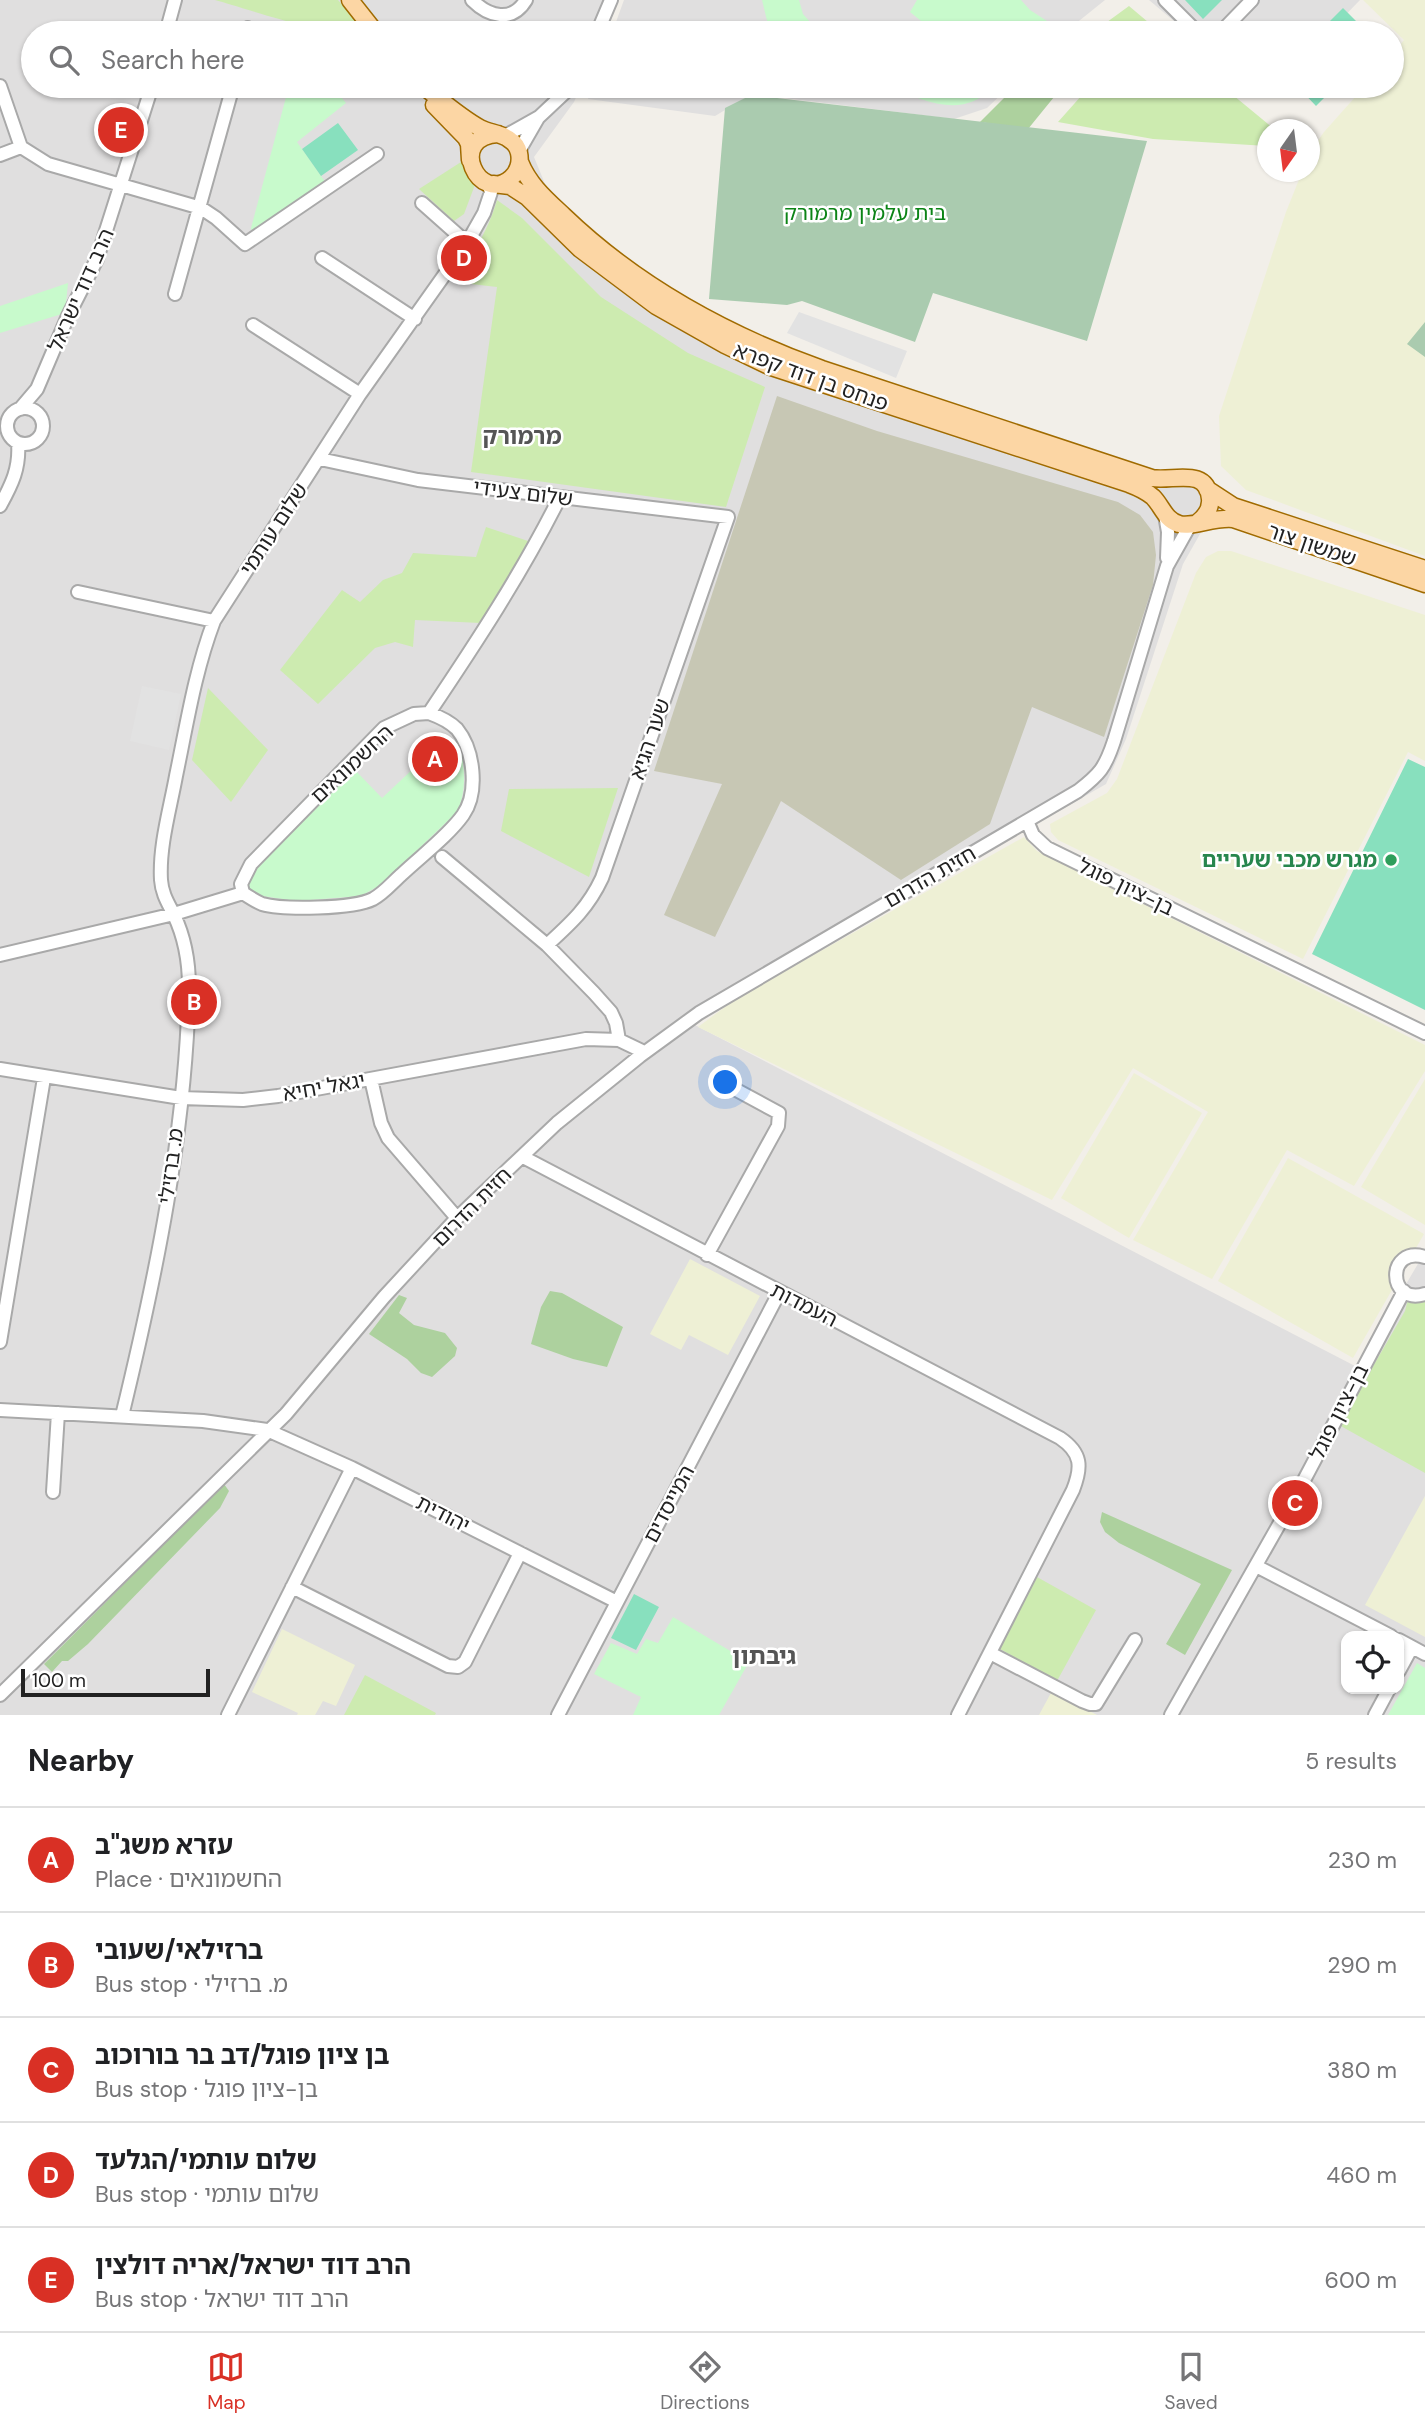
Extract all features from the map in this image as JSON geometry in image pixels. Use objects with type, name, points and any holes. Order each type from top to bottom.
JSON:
[{"type":"main road","points":[[350,0],[367,21]]},
{"type":"main road","points":[[428,98],[466,138],[470,162],[476,175],[491,183],[508,181],[513,176],[519,157],[511,140],[479,128],[439,98]]},
{"type":"main road","points":[[470,162],[477,142],[490,135],[501,135]]},
{"type":"main road","name":"פנחס בן דוד קפרא","points":[[519,157],[524,173],[536,188],[570,222],[605,251],[673,300],[744,338],[822,369],[1152,478],[1176,478]]},
{"type":"main road","name":"פנחס בן דוד קפרא","points":[[491,183],[510,187],[527,197],[580,249],[636,292],[686,323],[750,357],[800,377],[1129,484],[1150,494],[1163,512]]},
{"type":"main road","points":[[1193,477],[1207,489],[1209,508],[1194,524],[1178,524],[1163,512],[1160,501],[1165,487],[1176,478],[1193,477]]},
{"type":"main road","name":"שמשון צור","points":[[1207,489],[1233,506],[1425,569]]},
{"type":"main road","name":"שמשון צור","points":[[1194,524],[1216,518],[1233,519],[1425,584]]},
{"type":"street","points":[[169,21],[174,0]]},
{"type":"street","points":[[472,0],[490,14],[502,17],[519,9],[526,0]]},
{"type":"street","points":[[602,21],[611,0]]},
{"type":"street","points":[[1165,0],[1186,21]]},
{"type":"street","points":[[1232,21],[1252,0]]},
{"type":"street","points":[[0,86],[21,147],[48,164],[201,208],[245,244],[377,154]]},
{"type":"street","name":"הרב דוד ישראל","points":[[10,415],[32,397],[97,259],[148,98]]},
{"type":"street","points":[[176,294],[230,98]]},
{"type":"street","points":[[501,135],[539,117],[559,98]]},
{"type":"street","points":[[519,157],[539,117]]},
{"type":"street","points":[[0,155],[21,147]]},
{"type":"street","name":"שלום עותמי","points":[[174,914],[164,898],[161,861],[187,720],[202,653],[214,621],[360,394],[467,243],[484,213],[491,183]]},
{"type":"street","points":[[422,203],[467,243]]},
{"type":"street","points":[[322,258],[415,319]]},
{"type":"street","points":[[253,326],[360,394]]},
{"type":"street","name":"הרב דוד ישראל","points":[[41,417],[45,373]]},
{"type":"street","points":[[0,506],[19,463],[10,440],[7,426],[10,415],[32,409],[41,417],[43,432],[37,440],[28,444],[10,440]]},
{"type":"street","name":"שלום צעידי","points":[[320,459],[418,480],[728,517]]},
{"type":"street","points":[[0,955],[174,914],[243,893],[259,903],[296,908],[362,903],[387,889],[464,815],[471,798],[472,781],[467,746],[456,729],[443,718],[429,713],[510,590],[560,497]]},
{"type":"street","points":[[1163,512],[1168,532],[1167,566]]},
{"type":"street","name":"שער הגיא","points":[[547,945],[576,919],[592,900],[602,878],[728,517]]},
{"type":"street","points":[[1167,566],[1194,524]]},
{"type":"street","name":"חזית הדרום","points":[[0,1695],[286,1414],[384,1297],[457,1218],[557,1123],[672,1031],[740,987],[1078,791],[1098,776],[1105,766],[1167,566]]},
{"type":"street","points":[[78,592],[214,621]]},
{"type":"street","name":"החשמונאים","points":[[243,893],[241,884],[251,864],[384,728],[414,714],[429,713]]},
{"type":"street","name":"בן-ציון פוגל","points":[[1027,821],[1033,835],[1047,848],[1425,1033]]},
{"type":"street","points":[[442,858],[547,945],[611,1012],[619,1040]]},
{"type":"street","name":"מ. ברזילי","points":[[122,1416],[162,1234],[181,1098],[187,1036],[188,955],[174,914]]},
{"type":"street","name":"יגאל יחיא","points":[[0,1069],[181,1098],[243,1100],[586,1040],[619,1040],[644,1052]]},
{"type":"street","points":[[0,1342],[44,1078]]},
{"type":"street","points":[[371,1079],[381,1123],[388,1138],[457,1218]]},
{"type":"street","points":[[707,1255],[780,1118],[779,1113],[729,1086]]},
{"type":"street","name":"העמדות","points":[[523,1157],[1060,1438],[1076,1451],[1078,1478],[1073,1490],[990,1653]]},
{"type":"street","points":[[1422,1296],[1404,1291],[1396,1280],[1396,1270],[1404,1259],[1419,1256],[1425,1246]]},
{"type":"street","name":"בן-ציון פוגל","points":[[1175,1714],[1302,1484],[1404,1291]]},
{"type":"street","name":"המייסדים","points":[[558,1715],[779,1293]]},
{"type":"street","name":"יהודית","points":[[0,1409],[203,1421],[267,1430],[352,1468],[617,1602]]},
{"type":"street","points":[[53,1492],[58,1413]]},
{"type":"street","points":[[228,1715],[352,1468]]},
{"type":"street","points":[[292,1587],[448,1666],[458,1667],[465,1662],[520,1553]]},
{"type":"street","points":[[1256,1566],[1381,1631]]},
{"type":"street","points":[[958,1715],[990,1653],[1082,1701],[1096,1704],[1135,1640]]},
{"type":"street","points":[[1404,1643],[1425,1654]]},
{"type":"street","points":[[1404,1662],[1412,1647]]},
{"type":"street","points":[[1375,1715],[1386,1694]]},
{"type":"shaded area","points":[[0,0],[616,0],[607,21],[21,21],[21,98],[576,98],[534,157],[557,213],[768,369],[1157,476],[1203,475],[1218,486],[1222,507],[1200,534],[1183,564],[1126,739],[1106,784],[691,1023],[1357,1367],[1425,1252],[1425,1715],[0,1715]]},
{"type":"shaded area","points":[[624,0],[1105,0],[1079,21],[616,21]]},
{"type":"shaded area","points":[[1149,0],[1360,0],[1340,21],[1174,21]]},
{"type":"shaded area","points":[[1363,0],[1425,0],[1425,556],[1246,490],[1221,466],[1219,416],[1298,182],[1320,182],[1320,138],[1354,98],[1404,98],[1404,21],[1385,21]]},
{"type":"shaded area","points":[[588,98],[745,98],[715,116]]},
{"type":"shaded area","points":[[784,98],[997,98],[987,108],[954,119]]},
{"type":"shaded area","points":[[799,312],[907,351],[896,378],[787,333]]},
{"type":"shaded area","points":[[777,396],[877,431],[1118,502],[1140,515],[1153,532],[1156,555],[1153,585],[1104,737],[1032,707],[990,824],[901,880],[781,801],[715,937],[664,915],[722,784],[654,771]]},
{"type":"shaded area","points":[[1218,551],[1231,551],[1425,615],[1425,761],[1408,752],[1303,959],[1058,840],[1051,832],[1050,824],[1107,793],[1117,779],[1196,573],[1206,557]]},
{"type":"shaded area","points":[[142,686],[181,694],[169,750],[130,741]]},
{"type":"shaded area","points":[[1024,837],[1037,851],[1425,1045],[1425,1071],[1354,1186],[1287,1150],[1212,1279],[1133,1240],[1208,1112],[1133,1068],[1052,1200],[698,1027],[737,998]]},
{"type":"shaded area","points":[[1134,1073],[1202,1113],[1129,1238],[1061,1198]]},
{"type":"shaded area","points":[[1425,1079],[1425,1225],[1361,1187]]},
{"type":"shaded area","points":[[1288,1158],[1424,1234],[1353,1358],[1218,1281]]},
{"type":"shaded area","points":[[690,1259],[760,1296],[728,1355],[689,1335],[681,1350],[650,1334]]},
{"type":"shaded area","points":[[1425,1496],[1425,1637],[1365,1605]]},
{"type":"shaded area","points":[[282,1629],[355,1665],[336,1706],[323,1701],[315,1715],[297,1715],[298,1713],[252,1692]]},
{"type":"shaded area","points":[[1052,1691],[1097,1715],[1039,1715]]},
{"type":"green space","points":[[215,0],[338,0],[356,21],[288,21]]},
{"type":"green space","points":[[762,0],[799,0],[803,14],[809,21],[767,21]]},
{"type":"green space","points":[[917,0],[1021,0],[1030,10],[1047,21],[921,21],[910,12]]},
{"type":"green space","points":[[1185,0],[1222,0],[1203,19]]},
{"type":"green space","points":[[1129,6],[1147,21],[1108,21]]},
{"type":"green space","points":[[1343,8],[1356,21],[1330,21]]},
{"type":"green space","points":[[286,98],[342,98],[346,103],[297,142],[326,183],[252,233],[251,228]]},
{"type":"green space","name":"בית עלמין מרמורק","points":[[745,98],[777,98],[1147,141],[1087,341],[933,293],[915,342],[802,301],[787,305],[709,299],[725,108]]},
{"type":"green space","points":[[916,98],[978,98],[958,105]]},
{"type":"green space","points":[[1004,98],[1053,98],[1028,129],[980,122]]},
{"type":"green space","points":[[1079,98],[1237,98],[1262,119],[1257,119],[1257,145],[1153,139],[1058,122]]},
{"type":"green space","points":[[1308,98],[1324,98],[1316,106]]},
{"type":"green space","points":[[338,123],[358,150],[321,176],[302,149]]},
{"type":"green space","points":[[461,162],[476,182],[464,214],[454,221],[419,189]]},
{"type":"green space","points":[[497,200],[522,218],[601,297],[688,353],[765,387],[726,507],[471,472],[497,287],[454,282],[479,243]]},
{"type":"green space","points":[[68,283],[65,313],[0,333],[0,306]]},
{"type":"green space","points":[[1425,322],[1425,357],[1407,344]]},
{"type":"green space","points":[[486,527],[531,542],[481,623],[415,620],[413,647],[395,642],[375,648],[318,704],[280,670],[342,590],[360,602],[383,580],[402,573],[413,553],[476,557]]},
{"type":"green space","points":[[208,688],[268,750],[231,802],[192,760]]},
{"type":"green space","points":[[461,750],[464,781],[458,811],[382,884],[361,896],[296,901],[262,896],[249,889],[248,884],[256,868],[355,770],[382,798],[415,767],[430,784]]},
{"type":"green space","name":"מגרש מכבי שעריים","points":[[1408,759],[1425,767],[1425,1010],[1312,954]]},
{"type":"green space","points":[[618,788],[589,877],[501,831],[509,789]]},
{"type":"green space","points":[[550,1291],[562,1293],[623,1327],[607,1367],[573,1359],[531,1344],[541,1307]]},
{"type":"green space","points":[[399,1295],[407,1298],[399,1313],[414,1325],[445,1333],[457,1348],[455,1356],[432,1377],[421,1373],[407,1359],[369,1334]]},
{"type":"green space","points":[[1408,1299],[1425,1300],[1425,1473],[1339,1425],[1405,1311]]},
{"type":"green space","points":[[224,1484],[229,1491],[220,1508],[88,1644],[68,1661],[62,1661],[52,1672],[44,1664]]},
{"type":"green space","points":[[1102,1512],[1232,1570],[1185,1655],[1166,1644],[1201,1584],[1119,1543],[1105,1532],[1100,1522]]},
{"type":"green space","points":[[1037,1577],[1096,1610],[1057,1681],[1000,1649]]},
{"type":"green space","points":[[634,1594],[659,1607],[636,1650],[611,1638]]},
{"type":"green space","points":[[673,1617],[749,1662],[719,1715],[633,1715],[641,1697],[594,1674],[611,1643],[637,1654],[646,1639],[658,1643]]},
{"type":"green space","points":[[1417,1663],[1425,1668],[1425,1715],[1388,1715],[1400,1694],[1404,1694],[1404,1686]]},
{"type":"green space","points":[[365,1675],[436,1713],[435,1715],[344,1715]]},
{"type":"place","name":"הרב דוד ישראל/אריה דולצין","points":[[121,130]]},
{"type":"place","name":"שלום עותמי/הגלעד","points":[[464,258]]},
{"type":"place","name":"עזרא משג\"ב","points":[[435,759]]},
{"type":"place","name":"מגרש מכבי שעריים","points":[[1391,860]]},
{"type":"place","name":"ברזילאי/שעובי","points":[[194,1002]]},
{"type":"place","name":"בן ציון פוגל/דב בר בורוכוב","points":[[1295,1503]]},
{"type":"district","name":"מרמורק","points":[[522,436]]},
{"type":"district","name":"גיבתון","points":[[764,1656]]}]
